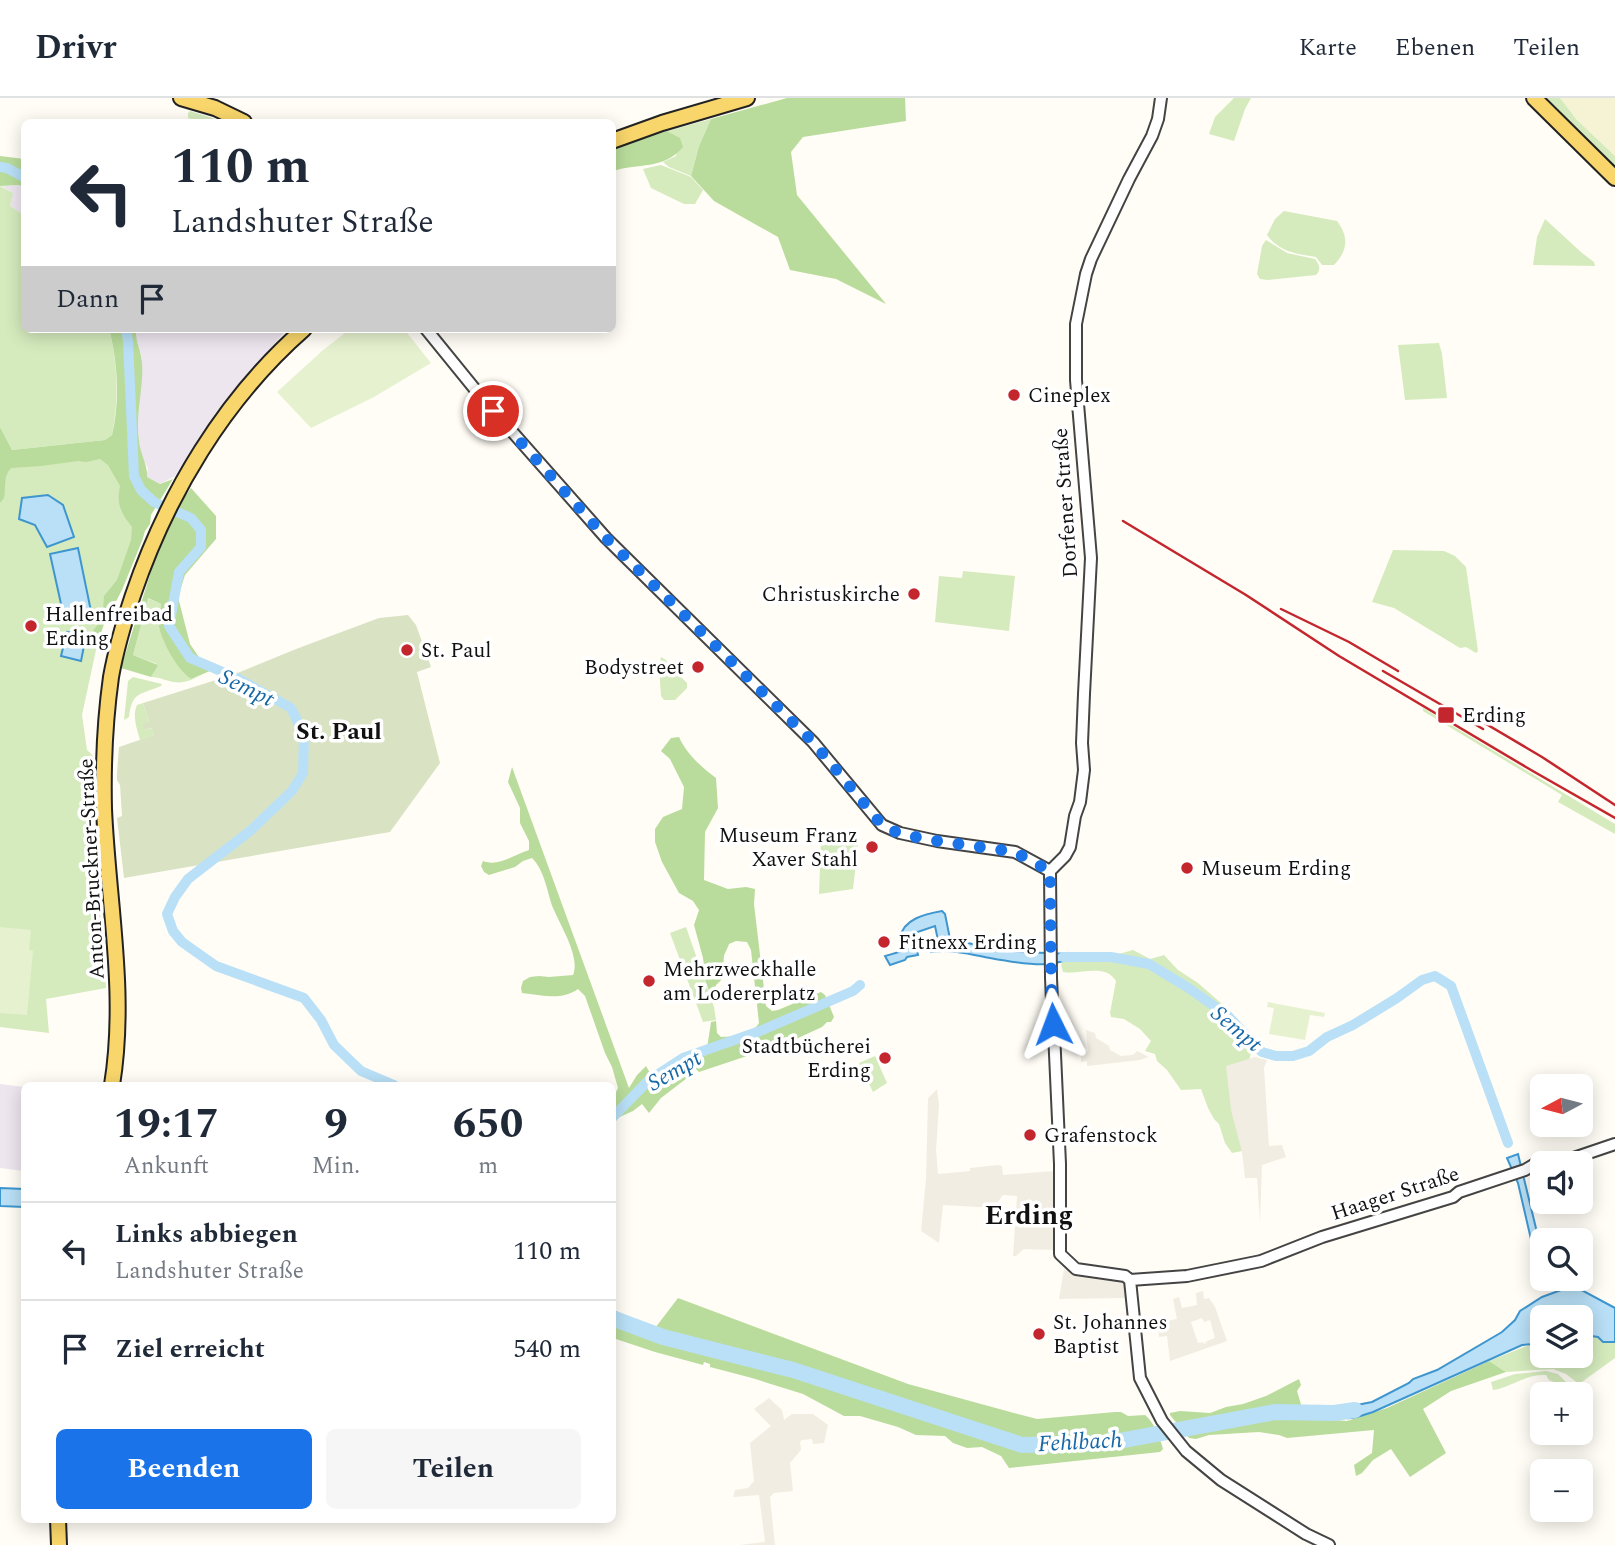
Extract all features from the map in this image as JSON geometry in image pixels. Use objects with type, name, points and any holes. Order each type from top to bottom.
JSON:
[{"type":"main road","points":[[181,98],[215,108],[238,119]]},
{"type":"main road","points":[[616,140],[747,98]]},
{"type":"main road","points":[[1534,98],[1615,177]]},
{"type":"main road","name":"Anton-Bruckner-Straße","points":[[112,1082],[119,992],[104,807],[104,761],[111,676],[123,624],[163,520],[203,449],[260,374],[299,333]]},
{"type":"main road","points":[[58,1523],[59,1545]]},
{"type":"street","name":"Dorfener Straße","points":[[1050,871],[1070,848],[1084,770],[1083,702],[1091,558],[1076,380],[1076,324],[1091,259],[1152,136],[1161,98]]},
{"type":"street","points":[[429,333],[478,393],[606,538],[813,742],[882,825],[900,834],[1015,852],[1050,871]]},
{"type":"street","name":"Haager Straße","points":[[1050,871],[1051,968],[1060,1173],[1060,1254],[1076,1269],[1125,1276],[1130,1280],[1187,1276],[1261,1261],[1322,1237],[1453,1198],[1459,1192],[1530,1167]]},
{"type":"street","points":[[1593,1151],[1615,1144]]},
{"type":"street","points":[[1130,1280],[1140,1378],[1163,1421],[1185,1450],[1231,1487],[1306,1534],[1329,1545]]},
{"type":"shaded area","points":[[1560,98],[1615,98],[1615,156],[1577,120]]},
{"type":"shaded area","points":[[1,186],[21,186],[21,213],[10,206],[13,193]]},
{"type":"shaded area","points":[[283,333],[210,421],[175,476],[160,484],[146,477],[148,468],[141,455],[137,424],[142,359],[135,335]]},
{"type":"shaded area","points":[[1086,1030],[1095,1033],[1096,1038],[1121,1056],[1133,1055],[1137,1051],[1149,1057],[1087,1066],[1087,1061],[1081,1062],[1081,1052],[1088,1051]]},
{"type":"shaded area","points":[[1255,1057],[1267,1060],[1264,1068],[1269,1146],[1282,1145],[1286,1157],[1262,1165],[1260,1222],[1257,1178],[1245,1178],[1242,1152],[1231,1110],[1226,1066]]},
{"type":"shaded area","points":[[0,1084],[21,1087],[21,1171],[0,1168]]},
{"type":"shaded area","points":[[937,1089],[938,1174],[998,1165],[1002,1166],[1003,1175],[1054,1171],[1053,1250],[1024,1249],[1013,1256],[1017,1196],[1003,1195],[996,1208],[943,1205],[939,1243],[921,1231],[926,1179],[928,1098]]},
{"type":"shaded area","points":[[1064,1269],[1073,1273],[1124,1280],[1126,1298],[1059,1299]]},
{"type":"shaded area","points":[[1203,1291],[1204,1299],[1209,1298],[1215,1307],[1227,1341],[1170,1361],[1167,1336],[1159,1337],[1158,1323],[1177,1319],[1173,1299],[1179,1297],[1182,1308],[1197,1305],[1196,1293]],"holes":[[[1202,1318],[1204,1322],[1210,1320],[1215,1338],[1204,1344],[1198,1343],[1191,1322]]]},
{"type":"shaded area","points":[[769,1398],[782,1410],[784,1420],[792,1414],[813,1414],[828,1425],[824,1443],[813,1444],[812,1439],[800,1442],[801,1450],[790,1463],[793,1491],[774,1493],[770,1497],[775,1545],[740,1545],[765,1542],[759,1495],[733,1497],[735,1490],[748,1488],[754,1481],[750,1443],[771,1426],[754,1409]]},
{"type":"green space","points":[[787,98],[905,98],[906,121],[803,137],[791,152],[797,195],[886,304],[836,279],[790,270],[778,237],[714,201],[691,176],[699,146],[711,119]]},
{"type":"green space","points":[[1234,98],[1251,98],[1234,141],[1209,134],[1215,117]]},
{"type":"green space","points":[[1542,98],[1560,98],[1577,120],[1615,156],[1615,168]]},
{"type":"green space","points":[[190,111],[215,119],[191,119],[188,118]]},
{"type":"green space","points":[[711,119],[699,146],[691,176],[663,162],[676,156],[679,138],[667,131]]},
{"type":"green space","points":[[667,131],[680,138],[683,147],[659,163],[616,170],[616,147]]},
{"type":"green space","points":[[0,156],[21,159],[21,186],[0,186]]},
{"type":"green space","points":[[661,165],[691,177],[703,190],[695,204],[684,204],[651,188],[643,169]]},
{"type":"green space","points":[[0,186],[13,193],[10,206],[21,213],[21,333],[110,333],[116,368],[116,395],[112,435],[105,440],[12,450],[0,427]]},
{"type":"green space","points":[[1284,211],[1337,221],[1344,233],[1345,243],[1342,254],[1334,265],[1322,265],[1316,257],[1289,251],[1272,241],[1267,235],[1275,219]]},
{"type":"green space","points":[[1545,219],[1594,262],[1595,266],[1533,265],[1537,237]]},
{"type":"green space","points":[[1266,240],[1287,253],[1315,259],[1319,267],[1318,273],[1260,279],[1257,274],[1262,246]]},
{"type":"green space","points":[[110,333],[136,333],[142,372],[138,430],[147,477],[160,484],[173,479],[151,515],[150,524],[122,590],[95,642],[93,631],[101,620],[104,596],[117,580],[131,540],[132,527],[122,513],[119,503],[120,486],[108,465],[100,459],[11,468],[6,478],[4,498],[0,503],[0,427],[12,450],[105,440],[112,435],[116,409],[114,355]]},
{"type":"green space","points":[[345,333],[407,333],[431,363],[374,397],[311,428],[277,392]]},
{"type":"green space","points":[[1439,343],[1447,398],[1405,400],[1398,345]]},
{"type":"green space","points":[[0,445],[14,461],[123,449],[143,527],[102,622],[82,715],[87,750],[94,757],[96,765],[96,772],[93,761],[88,756],[106,988],[46,999],[49,1033],[0,1027]]},
{"type":"green space","points":[[191,488],[216,516],[216,539],[185,575],[178,597],[190,644],[201,660],[217,668],[191,679],[181,670],[171,656],[159,627],[161,604],[148,598],[133,655],[158,665],[151,677],[121,668],[162,536]]},
{"type":"green space","points":[[1393,550],[1444,551],[1455,556],[1466,567],[1478,651],[1476,653],[1466,647],[1460,648],[1394,608],[1372,602]]},
{"type":"green space","points":[[963,571],[1015,576],[1009,631],[935,622],[939,576],[962,578]]},
{"type":"green space","points":[[147,598],[161,604],[159,627],[176,663],[191,679],[202,675],[192,680],[181,682],[151,677],[157,664],[133,655]]},
{"type":"green space","points":[[408,615],[416,625],[431,667],[417,672],[440,763],[390,832],[124,878],[117,818],[122,816],[120,785],[117,780],[119,747],[154,735],[151,728],[144,730],[142,724],[149,722],[143,703],[235,674],[379,618]]},
{"type":"green space","points":[[661,657],[676,676],[680,676],[687,683],[687,688],[675,700],[664,700],[661,696]]},
{"type":"green space","points":[[133,677],[162,684],[138,696],[132,703],[129,717],[124,720],[128,681]]},
{"type":"green space","points":[[143,703],[149,722],[144,730],[151,728],[154,735],[140,740],[135,714],[137,705]]},
{"type":"green space","points":[[1423,708],[1615,824],[1615,834],[1558,802],[1562,795],[1423,711]]},
{"type":"green space","points":[[679,737],[694,759],[716,778],[718,808],[705,832],[704,880],[728,889],[755,889],[754,904],[766,1006],[772,1011],[778,1010],[821,992],[825,995],[834,1017],[822,1027],[770,1051],[754,1051],[750,1055],[699,1072],[695,1068],[691,1075],[661,1098],[649,1113],[642,1104],[616,1119],[618,1088],[585,996],[578,989],[558,996],[522,993],[523,981],[530,977],[573,975],[574,969],[570,946],[540,869],[532,858],[515,867],[489,875],[481,866],[483,861],[495,863],[529,850],[529,841],[520,823],[520,808],[508,782],[512,767],[629,1088],[646,1066],[655,1082],[706,1055],[711,1022],[716,1021],[717,1033],[721,1037],[752,1031],[759,1023],[751,950],[747,942],[736,941],[729,944],[724,956],[724,974],[716,985],[715,1004],[702,972],[703,958],[694,925],[699,910],[693,901],[679,893],[662,862],[655,842],[655,829],[663,817],[682,809],[684,787],[670,759],[661,751],[671,738]]},
{"type":"green space","points":[[859,838],[853,889],[819,894],[821,840]]},
{"type":"green space","points":[[0,927],[31,930],[29,950],[33,951],[27,1015],[0,1013]]},
{"type":"green space","points":[[686,927],[716,1020],[703,1022],[670,933]]},
{"type":"green space","points":[[1133,950],[1150,959],[1164,955],[1178,970],[1198,983],[1230,1011],[1254,1040],[1247,1070],[1247,1150],[1232,1153],[1201,1089],[1181,1090],[1157,1061],[1155,1054],[1145,1051],[1151,1041],[1140,1029],[1124,1019],[1111,1017],[1116,981],[1111,976],[1099,971],[1063,972],[1061,965],[1063,961],[1098,960]]},
{"type":"green space","points":[[1268,1002],[1325,1013],[1324,1017],[1310,1015],[1305,1040],[1269,1034],[1274,1008],[1267,1007]]},
{"type":"green space","points":[[875,1056],[887,1083],[873,1092],[859,1063]]},
{"type":"green space","points":[[678,1298],[908,1384],[1037,1419],[1115,1412],[1128,1416],[1145,1415],[1154,1426],[1163,1449],[1160,1452],[1009,1468],[1001,1456],[982,1447],[967,1448],[953,1443],[945,1436],[916,1435],[860,1416],[844,1416],[803,1394],[710,1367],[710,1364],[704,1362],[703,1365],[616,1339],[616,1325],[649,1336]]},
{"type":"green space","points":[[1593,1336],[1603,1342],[1615,1342],[1615,1358],[1582,1382],[1576,1382],[1553,1369],[1506,1372],[1489,1361],[1530,1345],[1530,1368],[1593,1368]]},
{"type":"green space","points":[[1489,1361],[1506,1372],[1451,1391],[1423,1409],[1446,1453],[1410,1477],[1391,1449],[1373,1460],[1356,1476],[1354,1465],[1372,1453],[1374,1430],[1287,1438],[1259,1432],[1209,1435],[1196,1439],[1189,1438],[1170,1415],[1180,1411],[1210,1413],[1243,1404],[1299,1379],[1301,1385],[1297,1391],[1303,1411],[1333,1410],[1335,1420],[1347,1421],[1387,1408]]},
{"type":"green space","points":[[1546,1371],[1558,1374],[1566,1382],[1554,1382],[1546,1375],[1538,1375],[1493,1390],[1491,1382],[1515,1374]]},
{"type":"water","points":[[48,495],[63,505],[74,537],[47,547],[35,525],[19,519],[22,498]]},
{"type":"water","points":[[78,548],[92,616],[65,622],[50,554]]},
{"type":"water","points":[[67,632],[86,636],[81,661],[61,656]]},
{"type":"water","points":[[942,911],[950,939],[994,949],[1071,954],[1075,957],[1057,963],[1041,964],[953,952],[931,952],[929,943],[938,940],[935,926],[900,938],[905,926],[910,922]]},
{"type":"water","points":[[916,947],[918,955],[890,965],[885,956]]},
{"type":"water","points":[[1518,1154],[1530,1214],[1533,1214],[1536,1228],[1530,1228],[1530,1235],[1518,1183],[1507,1158]]},
{"type":"water","points":[[0,1188],[21,1189],[21,1207],[0,1206]]},
{"type":"water","points":[[1558,1291],[1583,1291],[1615,1308],[1615,1342],[1603,1342],[1593,1336],[1593,1305],[1530,1305],[1530,1344],[1522,1345],[1373,1412],[1348,1418],[1334,1413],[1337,1409],[1372,1402],[1413,1379],[1437,1370],[1502,1332],[1520,1311],[1542,1297]]},
{"type":"water","points":[[616,1312],[653,1329],[649,1335],[616,1323]]},
{"type":"waterway","name":"Sempt","points":[[0,167],[21,175]]},
{"type":"waterway","name":"Sempt","points":[[127,333],[134,476],[141,490],[154,502],[191,518],[201,530],[201,547],[179,572],[169,626],[190,658],[237,678],[291,708],[304,735],[303,773],[292,791],[250,831],[188,879],[167,914],[173,931],[182,942],[216,966],[304,998],[321,1020],[334,1045],[361,1071],[387,1082]]},
{"type":"waterway","name":"Sempt","points":[[1063,957],[1111,957],[1149,964],[1227,1015],[1262,1052],[1276,1056],[1293,1056],[1309,1051],[1327,1037],[1353,1025],[1422,980],[1435,976],[1451,986],[1508,1143]]},
{"type":"waterway","name":"Sempt","points":[[616,1114],[648,1081],[683,1058],[760,1031],[853,991],[860,985]]},
{"type":"waterway","name":"Fehlbach","points":[[616,1319],[663,1337],[793,1370],[1022,1445],[1108,1443],[1275,1412],[1334,1413],[1355,1410]]},
{"type":"railway","points":[[1123,521],[1246,595],[1339,656],[1615,818]]},
{"type":"railway","points":[[1281,609],[1349,642],[1398,671]]},
{"type":"railway","points":[[1383,671],[1483,729]]},
{"type":"railway","points":[[1476,718],[1615,805]]},
{"type":"place","name":"Cineplex","points":[[1014,395]]},
{"type":"place","name":"Christuskirche","points":[[914,594]]},
{"type":"place","name":"Hallenfreibad Erding","points":[[31,626]]},
{"type":"place","name":"St. Paul","points":[[407,650]]},
{"type":"place","name":"Bodystreet","points":[[698,667]]},
{"type":"place","name":"Erding","points":[[1446,715]]},
{"type":"place","name":"Museum Franz Xaver Stahl","points":[[872,847]]},
{"type":"place","name":"Museum Erding","points":[[1187,868]]},
{"type":"place","name":"Fitnexx Erding","points":[[884,942]]},
{"type":"place","name":"Mehrzweckhalle am Lodererplatz","points":[[649,981]]},
{"type":"place","name":"Stadtbücherei Erding","points":[[885,1058]]},
{"type":"place","name":"Grafenstock","points":[[1030,1135]]},
{"type":"place","name":"St. Johannes Baptist","points":[[1039,1334]]},
{"type":"district","name":"St. Paul","points":[[339,731]]},
{"type":"district","name":"Erding","points":[[1029,1214]]},
{"type":"route","points":[[493,411],[606,538],[813,742],[882,825],[900,834],[1015,852],[1050,871],[1053,1024]]}]
